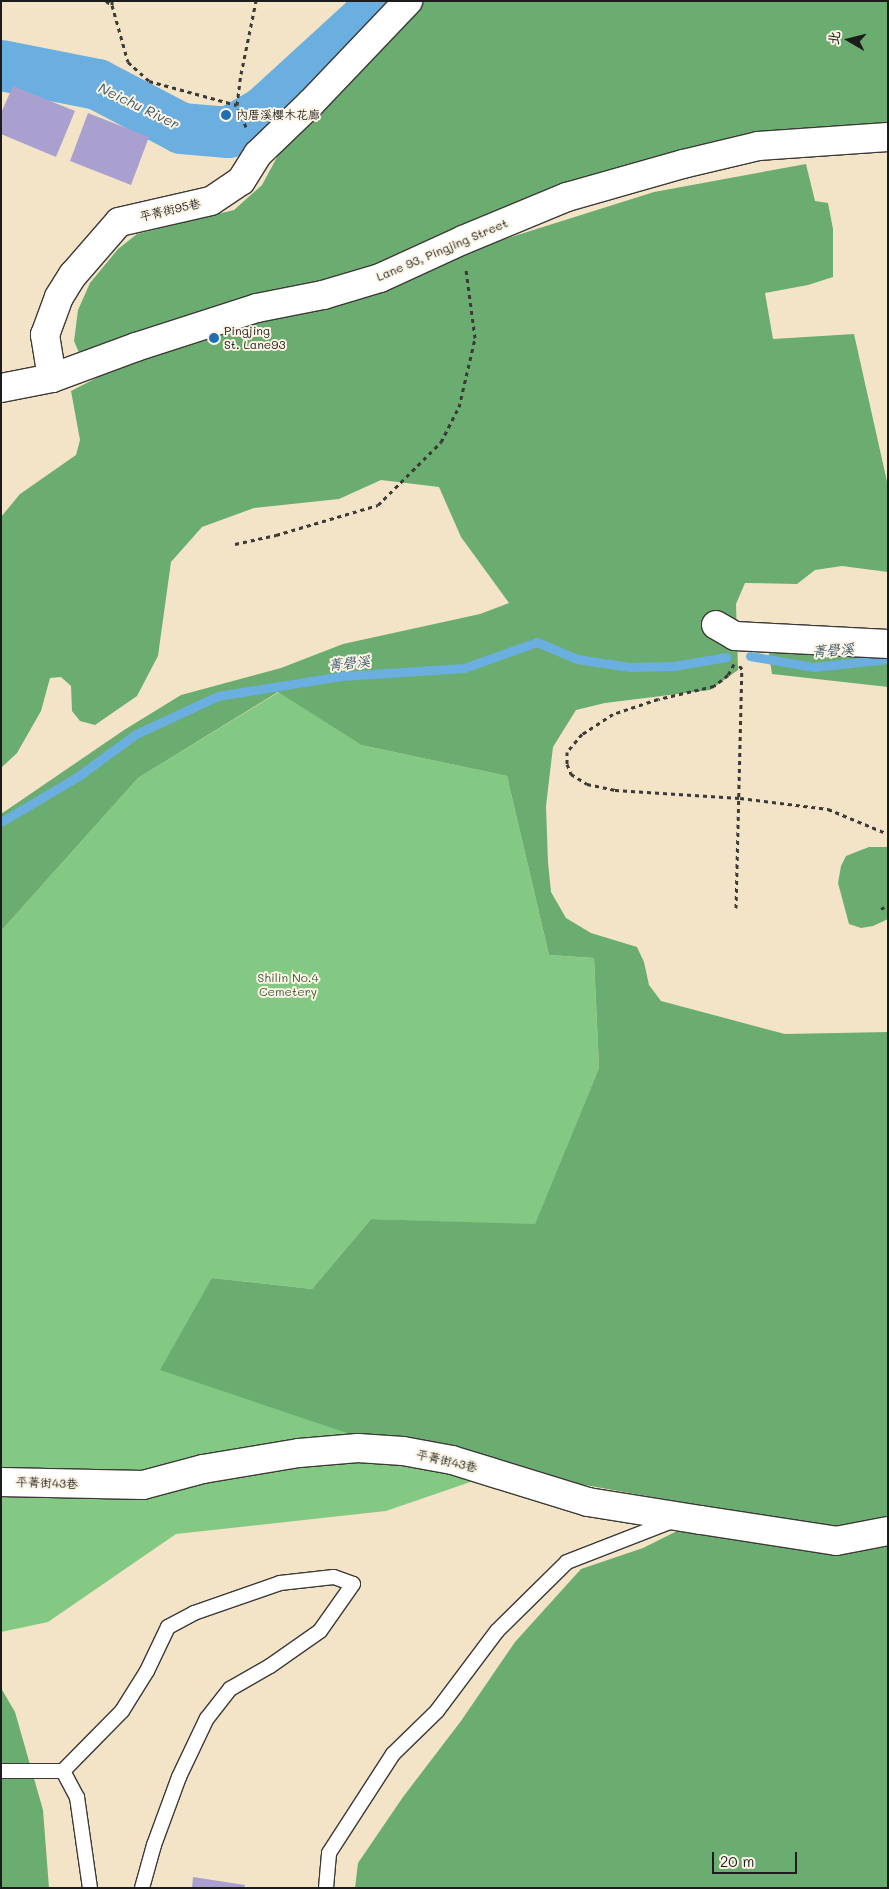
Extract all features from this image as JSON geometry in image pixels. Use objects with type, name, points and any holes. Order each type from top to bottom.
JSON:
[{"type":"street","name":"平菁街95巷","points":[[52,378],[45,335],[59,297],[73,275],[119,222],[211,201],[241,181],[258,154],[311,103],[408,1]]},
{"type":"street","name":"Lane 93, Pingjing Street","points":[[1,388],[52,378],[136,347],[257,308],[323,295],[380,278],[463,240],[567,197],[683,164],[758,146],[888,137]]},
{"type":"street","points":[[716,625],[735,636],[888,644]]},
{"type":"street","name":"平菁街43巷","points":[[1,1482],[143,1485],[203,1469],[299,1453],[358,1448],[403,1451],[452,1460],[588,1502],[836,1541],[888,1531]]},
{"type":"lane","points":[[326,1888],[329,1853],[393,1754],[437,1711],[498,1631],[567,1562],[647,1529],[684,1517]]},
{"type":"lane","points":[[1,1770],[64,1772],[122,1711],[147,1671],[168,1627],[194,1613],[280,1583],[334,1577],[353,1584],[320,1630],[270,1666],[230,1688],[207,1718],[179,1777],[154,1845],[142,1888]]},
{"type":"lane","points":[[64,1772],[77,1797],[90,1888]]},
{"type":"path","points":[[106,1],[112,3],[128,62],[149,82],[237,105],[241,74],[256,1]]},
{"type":"path","points":[[235,544],[276,535],[378,505],[440,442],[459,407],[475,338],[463,240]]},
{"type":"path","points":[[736,908],[740,798],[742,669],[736,660],[728,675],[714,686],[658,699],[614,714],[582,734],[567,752],[567,764],[571,774],[587,784],[615,790],[740,798],[828,809],[888,834]]},
{"type":"path","points":[[881,909],[888,905]]},
{"type":"green space","points":[[425,1],[888,1],[888,127],[589,179],[482,216],[368,268],[274,292],[80,355],[74,341],[78,310],[90,283],[118,249],[137,234],[234,210],[262,185],[283,146]]},
{"type":"green space","points":[[806,164],[815,201],[828,203],[833,229],[833,277],[808,285],[765,293],[773,339],[854,334],[888,486],[888,572],[842,566],[815,570],[797,584],[745,583],[736,604],[738,670],[710,690],[605,703],[576,710],[553,747],[546,806],[548,862],[551,892],[566,918],[591,933],[637,947],[644,962],[649,985],[661,1001],[785,1034],[888,1032],[888,1516],[863,1524],[818,1527],[513,1472],[374,1442],[160,1370],[212,1278],[312,1289],[371,1219],[535,1224],[599,1068],[594,958],[549,955],[507,776],[361,745],[278,692],[138,778],[1,931],[1,814],[124,730],[181,695],[281,668],[343,644],[480,614],[509,603],[461,537],[439,487],[381,480],[339,499],[254,508],[202,527],[171,562],[158,656],[137,696],[95,725],[80,721],[72,711],[71,686],[61,677],[50,678],[41,711],[17,753],[1,768],[1,517],[20,494],[76,455],[80,440],[71,391],[112,370],[242,322],[654,192]]},
{"type":"green space","points":[[888,644],[888,687],[772,674],[768,649]]},
{"type":"green space","name":"Shilin No.4 Cemetery","points":[[279,692],[361,745],[507,776],[549,955],[594,958],[599,1068],[535,1225],[371,1219],[312,1289],[212,1278],[482,1478],[386,1511],[176,1534],[48,1622],[1,1632],[1,931],[138,778]]},
{"type":"green space","points":[[869,847],[888,847],[888,919],[873,926],[861,928],[849,924],[838,883],[841,866],[846,856]]},
{"type":"green space","points":[[690,1529],[888,1542],[888,1888],[355,1888],[358,1863],[403,1797],[461,1721],[515,1642],[581,1569],[643,1548],[677,1531]]},
{"type":"green space","points":[[1,1688],[15,1712],[43,1810],[49,1888],[1,1888]]},
{"type":"building","points":[[13,86],[75,111],[56,157],[1,134],[1,113]]},
{"type":"building","points":[[88,113],[149,137],[131,185],[70,161]]},
{"type":"building","points":[[193,1877],[245,1885],[244,1888],[192,1888]]},
{"type":"waterway","name":"Neichu River","points":[[1,65],[97,84],[181,128],[228,132],[263,112],[366,18],[380,1]]},
{"type":"waterway","name":"菁礐溪","points":[[1,822],[77,777],[136,734],[218,696],[342,676],[464,668],[537,642],[577,659],[629,667],[674,666],[726,657]]},
{"type":"waterway","name":"菁礐溪","points":[[750,656],[813,667],[888,659]]},
{"type":"place","name":"內厝溪櫻木花廊","points":[[226,115]]},
{"type":"place","name":"Pingjing St. Lane93","points":[[214,338]]}]
